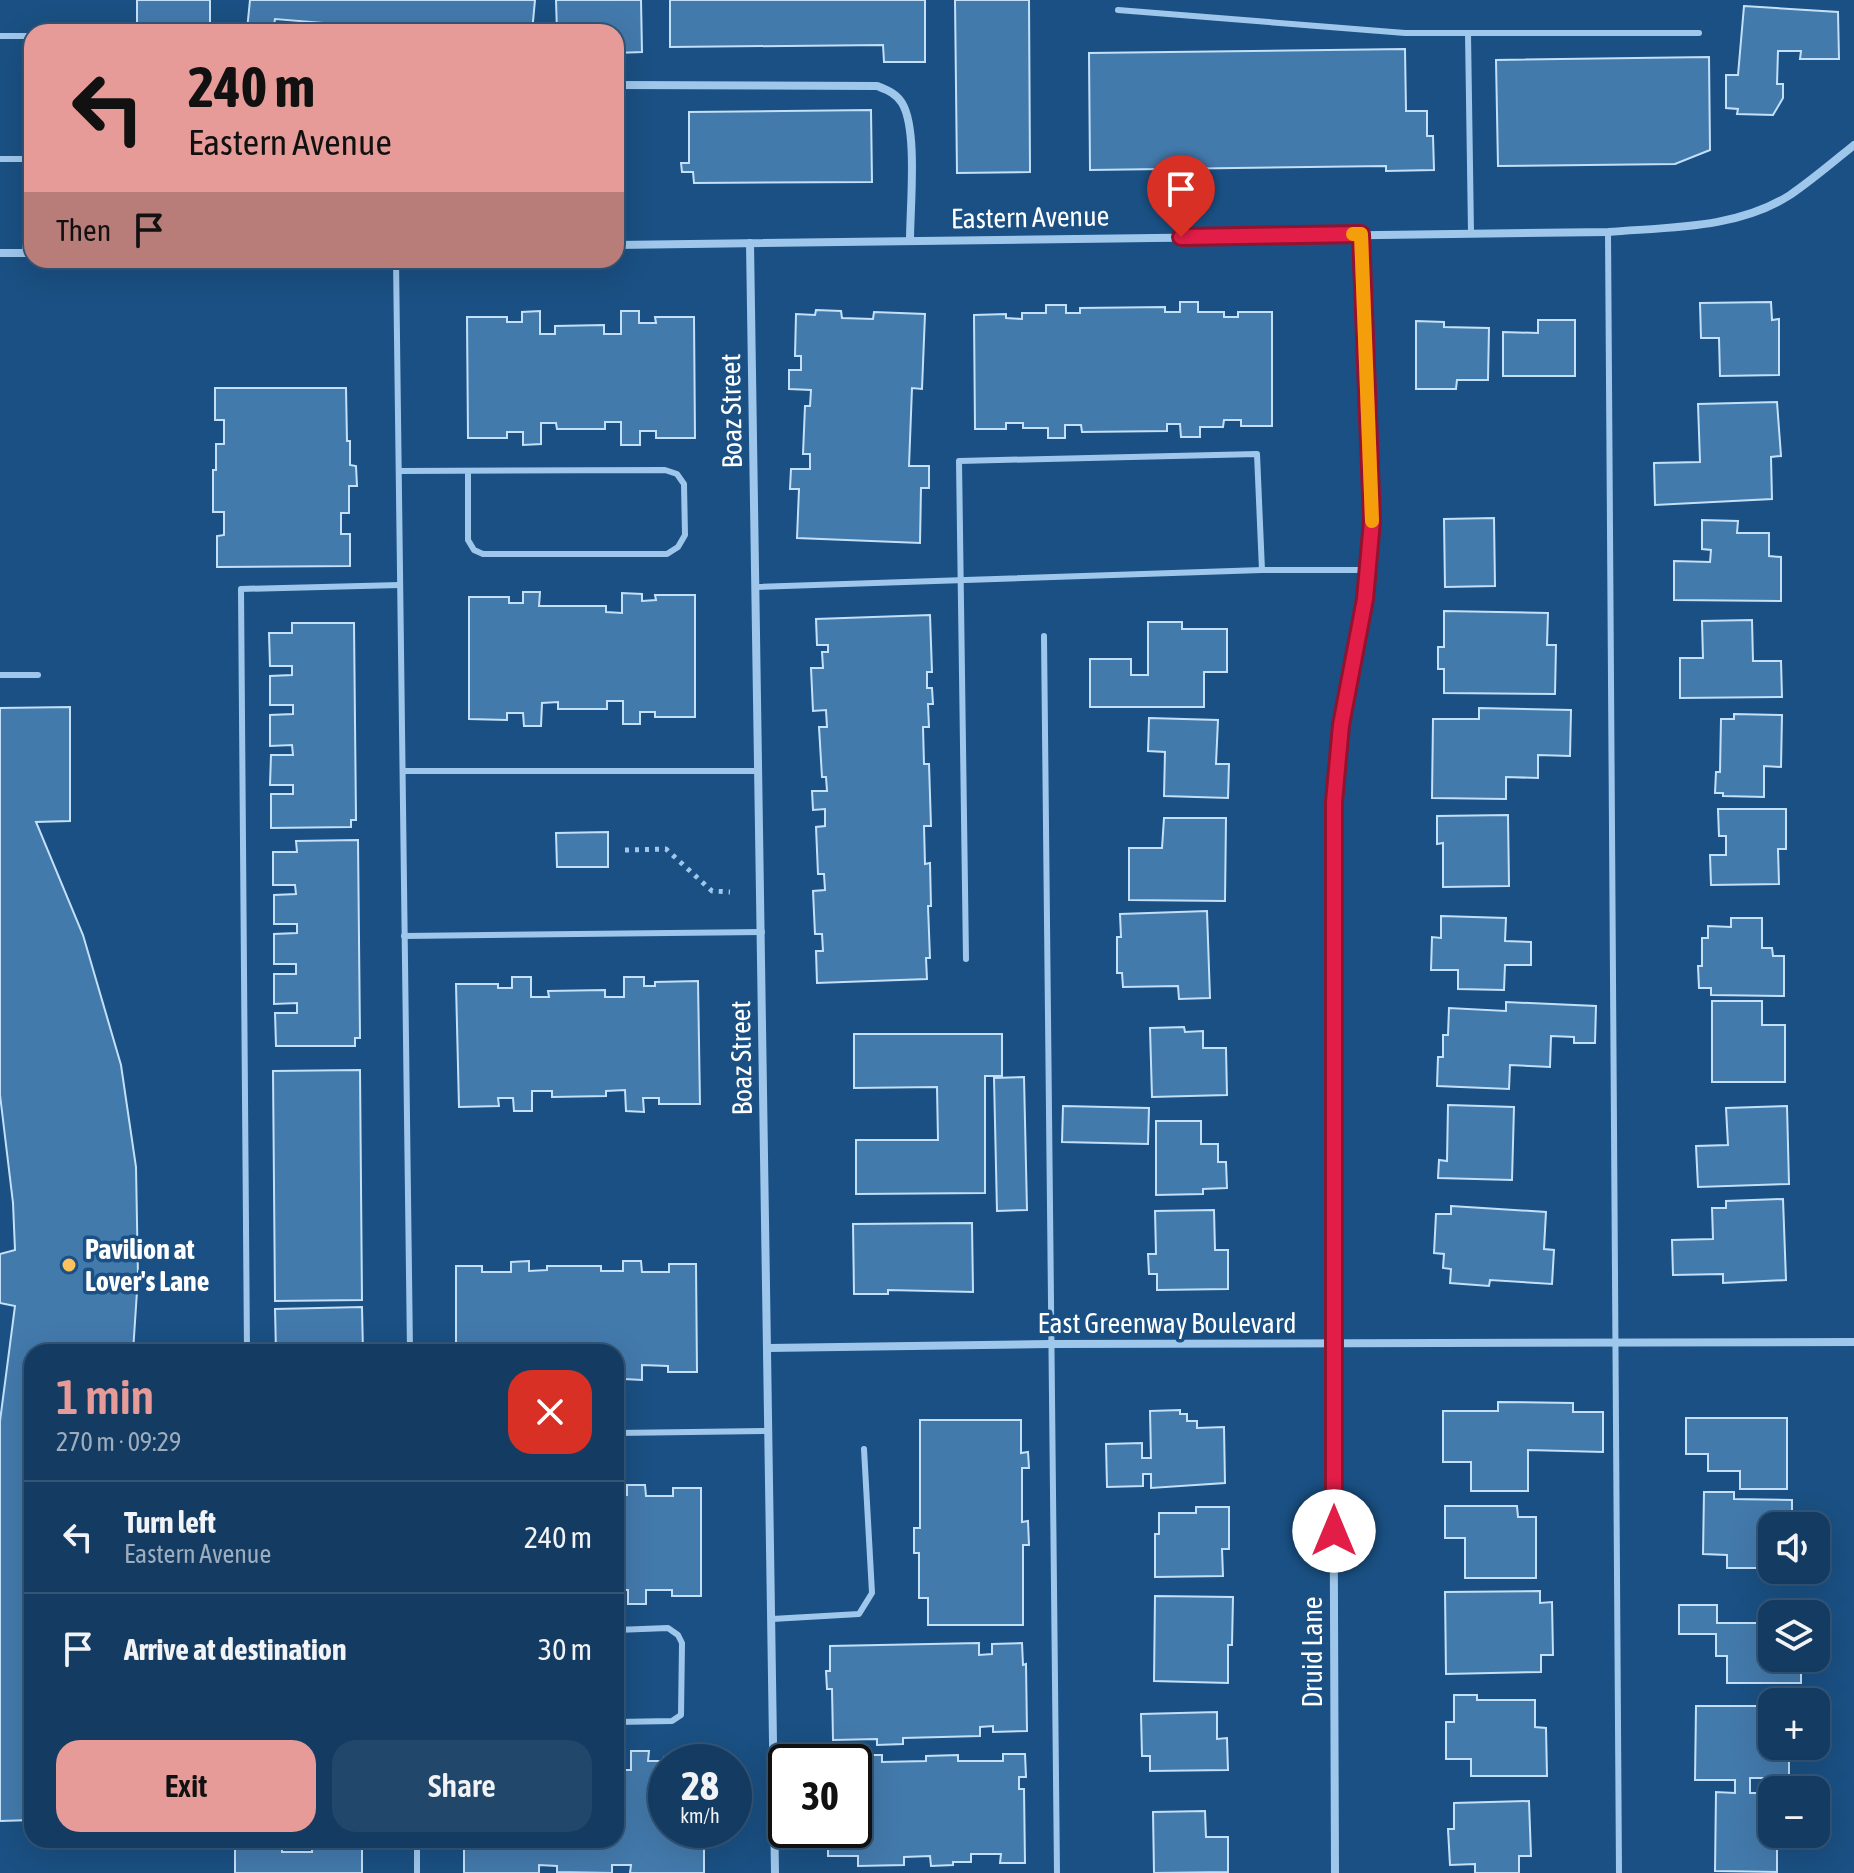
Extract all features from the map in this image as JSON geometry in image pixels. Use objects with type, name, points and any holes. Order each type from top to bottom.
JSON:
[{"type":"street","points":[[624,85],[877,86],[893,92],[903,104],[912,129],[910,240]]},
{"type":"street","name":"Eastern Avenue","points":[[624,245],[1608,232],[1712,223],[1748,215],[1790,195],[1854,145]]},
{"type":"street","name":"Druid Lane","points":[[1335,1873],[1334,802],[1341,725],[1365,599],[1372,521],[1361,234]]},
{"type":"street","name":"Boaz Street","points":[[750,243],[775,1873]]},
{"type":"street","points":[[0,253],[24,253]]},
{"type":"street","name":"East Greenway Boulevard","points":[[768,1348],[1050,1344],[1854,1342]]},
{"type":"lane","points":[[1118,10],[1405,33],[1699,33]]},
{"type":"lane","points":[[1468,33],[1471,233]]},
{"type":"lane","points":[[0,36],[24,36]]},
{"type":"lane","points":[[0,159],[24,159]]},
{"type":"lane","points":[[1608,232],[1619,1873]]},
{"type":"lane","points":[[396,268],[410,1344]]},
{"type":"lane","points":[[966,959],[959,461],[1257,454],[1262,570]]},
{"type":"lane","points":[[399,471],[665,470],[677,474],[684,484],[685,535],[678,547],[667,554],[483,554],[474,550],[468,540],[468,471]]},
{"type":"lane","points":[[756,587],[1262,570],[1368,570]]},
{"type":"lane","points":[[247,1344],[241,589],[400,585]]},
{"type":"lane","points":[[1044,636],[1057,1873]]},
{"type":"lane","points":[[0,675],[38,675]]},
{"type":"lane","points":[[403,771],[759,771]]},
{"type":"lane","points":[[404,936],[762,932]]},
{"type":"lane","points":[[624,1433],[769,1431]]},
{"type":"lane","points":[[772,1619],[859,1614],[872,1593],[864,1449]]},
{"type":"lane","points":[[624,1630],[668,1628],[678,1635],[682,1643],[681,1715],[672,1721],[624,1722]]},
{"type":"lane","points":[[417,1848],[417,1873]]},
{"type":"path","points":[[625,850],[666,849],[712,891],[730,892]]},
{"type":"building","points":[[137,0],[210,0],[210,24],[137,24]]},
{"type":"building","points":[[250,0],[535,0],[533,24],[336,24],[275,19],[274,24],[248,24]]},
{"type":"building","points":[[556,0],[641,0],[642,52],[624,53],[624,24],[557,24]]},
{"type":"building","points":[[670,0],[925,0],[925,62],[884,62],[883,45],[670,47]]},
{"type":"building","points":[[955,0],[1029,0],[1030,172],[957,173]]},
{"type":"building","points":[[1744,6],[1838,12],[1839,59],[1800,59],[1801,51],[1778,51],[1777,84],[1783,84],[1783,98],[1773,115],[1737,114],[1738,109],[1726,108],[1726,75],[1738,75]]},
{"type":"building","points":[[1405,49],[1406,111],[1427,111],[1427,136],[1433,136],[1434,170],[1386,171],[1386,166],[1090,170],[1089,53]]},
{"type":"building","points":[[1709,57],[1710,150],[1675,164],[1498,166],[1496,60]]},
{"type":"building","points":[[871,110],[872,182],[694,183],[693,172],[682,172],[681,163],[689,163],[689,112]]},
{"type":"building","points":[[1180,302],[1198,302],[1198,312],[1224,312],[1224,317],[1238,317],[1238,312],[1272,312],[1272,426],[1241,426],[1241,420],[1224,420],[1223,427],[1200,427],[1200,437],[1181,437],[1180,424],[1167,424],[1167,431],[1082,432],[1081,425],[1065,425],[1065,438],[1048,438],[1048,428],[1023,428],[1023,423],[1006,423],[1006,429],[975,429],[974,315],[1006,314],[1006,318],[1022,319],[1022,313],[1046,313],[1046,305],[1066,305],[1066,313],[1080,313],[1080,308],[1165,307],[1165,312],[1180,312]]},
{"type":"building","points":[[1771,302],[1772,320],[1779,319],[1779,375],[1720,376],[1719,338],[1701,338],[1700,303]]},
{"type":"building","points":[[816,310],[841,311],[842,318],[873,319],[874,312],[925,314],[922,389],[912,388],[909,466],[929,466],[929,488],[921,488],[920,543],[797,538],[799,489],[790,489],[791,469],[810,469],[810,454],[803,454],[805,406],[810,406],[811,390],[789,389],[789,370],[801,370],[801,356],[795,356],[796,314],[815,315]]},
{"type":"building","points":[[540,311],[540,334],[555,334],[555,326],[604,325],[604,334],[621,334],[621,311],[639,311],[639,323],[656,323],[655,317],[694,317],[695,438],[656,438],[656,431],[640,431],[640,445],[621,445],[621,422],[605,422],[605,429],[557,429],[556,423],[541,423],[541,444],[523,445],[523,432],[507,432],[507,438],[468,438],[467,317],[507,317],[507,322],[522,322],[522,312]]},
{"type":"building","points":[[1538,320],[1575,320],[1575,376],[1503,376],[1503,332],[1538,333]]},
{"type":"building","points":[[1416,321],[1444,322],[1444,327],[1489,328],[1488,380],[1457,380],[1456,389],[1416,389]]},
{"type":"building","points":[[215,388],[346,388],[347,441],[350,441],[350,465],[356,466],[357,486],[349,486],[349,513],[341,513],[341,534],[350,534],[350,566],[217,567],[217,536],[224,535],[224,512],[213,512],[213,470],[216,470],[216,444],[224,444],[224,420],[215,420]]},
{"type":"building","points":[[1777,402],[1781,456],[1771,457],[1772,499],[1655,505],[1654,463],[1700,462],[1698,404]]},
{"type":"building","points":[[1494,518],[1495,586],[1445,587],[1444,519]]},
{"type":"building","points":[[1702,520],[1738,521],[1737,533],[1769,533],[1769,556],[1781,557],[1781,601],[1674,600],[1674,561],[1710,562],[1711,550],[1702,549]]},
{"type":"building","points":[[523,592],[540,592],[539,606],[606,606],[606,612],[622,613],[622,593],[642,594],[642,601],[656,600],[655,595],[695,595],[695,717],[655,717],[655,712],[640,712],[640,724],[623,724],[623,701],[607,701],[607,709],[558,709],[558,702],[542,703],[541,726],[524,726],[523,713],[507,713],[507,720],[469,719],[469,597],[509,597],[509,603],[523,603]]},
{"type":"building","points":[[1444,611],[1548,613],[1547,645],[1556,645],[1555,694],[1444,693],[1444,669],[1438,669],[1438,647],[1444,647]]},
{"type":"building","points":[[930,615],[932,672],[927,672],[927,688],[932,688],[933,704],[928,704],[929,727],[923,727],[924,764],[929,764],[931,826],[924,826],[925,864],[930,863],[931,906],[928,906],[930,958],[926,958],[927,979],[817,983],[816,951],[823,951],[822,934],[815,934],[813,891],[825,890],[824,874],[818,874],[816,827],[825,826],[825,809],[813,810],[812,791],[827,791],[826,777],[822,777],[819,727],[827,727],[826,710],[813,711],[811,668],[823,668],[822,652],[828,652],[828,645],[817,645],[816,619]]},
{"type":"building","points":[[1752,620],[1753,661],[1781,661],[1782,697],[1680,698],[1680,658],[1703,658],[1702,621]]},
{"type":"building","points":[[1148,622],[1182,622],[1182,629],[1227,629],[1227,672],[1204,672],[1204,707],[1090,707],[1090,659],[1131,659],[1131,675],[1148,675]]},
{"type":"building","points":[[292,623],[354,623],[356,820],[351,820],[351,827],[271,828],[271,794],[293,794],[293,785],[270,785],[271,755],[293,755],[292,745],[270,746],[270,715],[293,714],[293,705],[270,705],[270,676],[292,675],[292,666],[270,666],[269,633],[292,633]]},
{"type":"building","name":"Pavilion at Lover's Lane","points":[[70,707],[70,821],[36,822],[83,935],[121,1065],[136,1167],[138,1276],[134,1344],[24,1344],[24,1820],[0,1821],[0,1421],[15,1306],[0,1303],[0,1254],[15,1250],[13,1203],[0,1095],[0,708]]},
{"type":"building","points":[[1479,708],[1571,710],[1570,756],[1538,755],[1538,778],[1506,777],[1506,799],[1432,798],[1433,719],[1479,719]]},
{"type":"building","points":[[1734,714],[1782,715],[1781,767],[1764,766],[1764,797],[1715,793],[1716,772],[1720,772],[1721,719],[1734,719]]},
{"type":"building","points":[[1149,718],[1218,720],[1216,764],[1229,764],[1228,798],[1164,796],[1165,752],[1148,751]]},
{"type":"building","points":[[1718,809],[1786,809],[1786,849],[1778,849],[1779,884],[1711,885],[1710,855],[1726,855],[1726,836],[1719,836]]},
{"type":"building","points":[[1508,815],[1509,886],[1443,887],[1443,843],[1437,844],[1437,816]]},
{"type":"building","points":[[1164,818],[1226,818],[1225,901],[1129,900],[1129,848],[1162,848]]},
{"type":"building","points":[[608,832],[608,867],[557,867],[556,833]]},
{"type":"building","points":[[358,840],[360,1038],[355,1038],[355,1046],[276,1046],[275,1013],[297,1013],[297,1003],[274,1004],[274,974],[296,974],[296,964],[274,964],[274,934],[297,933],[297,924],[274,924],[274,895],[296,894],[295,885],[273,885],[273,852],[297,852],[296,841]]},
{"type":"building","points":[[1207,911],[1210,998],[1179,999],[1178,986],[1123,987],[1122,973],[1117,973],[1120,914]]},
{"type":"building","points":[[1441,916],[1506,918],[1505,941],[1531,942],[1531,965],[1505,965],[1504,990],[1458,989],[1458,970],[1431,970],[1432,937],[1441,938]]},
{"type":"building","points":[[1731,918],[1762,918],[1762,948],[1772,948],[1773,956],[1784,956],[1784,996],[1711,995],[1711,988],[1699,988],[1702,938],[1708,938],[1708,926],[1731,927]]},
{"type":"building","points":[[512,977],[531,977],[531,997],[549,997],[548,991],[605,990],[605,997],[624,997],[624,977],[644,977],[644,986],[655,986],[655,982],[698,981],[700,1104],[659,1104],[659,1098],[643,1098],[644,1112],[626,1111],[625,1090],[606,1091],[606,1096],[552,1097],[552,1091],[532,1091],[532,1111],[514,1111],[513,1098],[498,1098],[499,1106],[459,1107],[456,984],[498,984],[498,988],[512,988]]},
{"type":"building","points":[[1712,1001],[1762,1001],[1762,1025],[1785,1025],[1785,1082],[1712,1082]]},
{"type":"building","points":[[1506,1002],[1596,1006],[1595,1043],[1574,1043],[1574,1037],[1551,1036],[1550,1067],[1510,1065],[1509,1089],[1437,1086],[1438,1057],[1443,1057],[1443,1035],[1448,1035],[1449,1008],[1506,1011]]},
{"type":"building","points":[[1184,1027],[1185,1032],[1203,1031],[1203,1048],[1226,1048],[1227,1095],[1152,1097],[1150,1028]]},
{"type":"building","points":[[854,1034],[1002,1034],[1002,1076],[985,1076],[985,1193],[856,1194],[856,1140],[938,1140],[937,1087],[854,1088]]},
{"type":"building","points":[[360,1070],[362,1300],[275,1301],[273,1071]]},
{"type":"building","points":[[1024,1077],[1027,1210],[997,1211],[994,1078]]},
{"type":"building","points":[[1448,1105],[1514,1107],[1512,1180],[1438,1178],[1439,1160],[1447,1161]]},
{"type":"building","points":[[1063,1106],[1149,1108],[1148,1144],[1062,1142]]},
{"type":"building","points":[[1787,1106],[1789,1184],[1698,1187],[1696,1146],[1728,1145],[1726,1108]]},
{"type":"building","points":[[1156,1121],[1201,1121],[1201,1144],[1218,1144],[1218,1162],[1226,1162],[1227,1188],[1203,1189],[1203,1194],[1156,1195]]},
{"type":"building","points":[[1783,1199],[1786,1280],[1723,1283],[1723,1274],[1673,1275],[1672,1240],[1713,1239],[1712,1208],[1726,1208],[1726,1201]]},
{"type":"building","points":[[1451,1206],[1546,1212],[1544,1249],[1554,1250],[1552,1284],[1490,1280],[1489,1286],[1450,1283],[1451,1269],[1443,1268],[1444,1254],[1434,1253],[1436,1214],[1451,1214]]},
{"type":"building","points":[[1214,1210],[1215,1250],[1228,1250],[1228,1289],[1157,1290],[1157,1274],[1149,1274],[1148,1254],[1156,1254],[1155,1211]]},
{"type":"building","points":[[972,1223],[973,1292],[888,1290],[888,1294],[854,1294],[853,1224]]},
{"type":"building","points":[[529,1261],[529,1271],[547,1270],[547,1266],[601,1266],[601,1271],[623,1271],[623,1261],[641,1261],[642,1272],[669,1272],[669,1264],[696,1264],[697,1372],[668,1372],[668,1366],[642,1365],[642,1380],[624,1379],[624,1344],[456,1344],[456,1266],[482,1266],[482,1272],[511,1272],[511,1262]]},
{"type":"building","points":[[362,1307],[363,1344],[276,1344],[275,1309]]},
{"type":"building","points":[[1498,1402],[1573,1403],[1573,1412],[1603,1412],[1603,1452],[1528,1450],[1528,1491],[1471,1491],[1471,1462],[1443,1462],[1443,1411],[1498,1411]]},
{"type":"building","points":[[1180,1410],[1180,1414],[1187,1414],[1187,1421],[1197,1421],[1197,1428],[1224,1427],[1225,1483],[1151,1488],[1151,1474],[1143,1474],[1143,1486],[1107,1487],[1106,1444],[1142,1443],[1142,1458],[1151,1458],[1150,1411]]},
{"type":"building","points":[[1686,1418],[1787,1418],[1787,1489],[1740,1489],[1740,1471],[1708,1471],[1708,1454],[1686,1454]]},
{"type":"building","points":[[920,1420],[1021,1420],[1021,1453],[1028,1452],[1029,1468],[1022,1468],[1022,1522],[1028,1521],[1029,1545],[1023,1545],[1023,1625],[928,1625],[928,1598],[919,1598],[919,1553],[914,1553],[914,1528],[920,1528]]},
{"type":"building","points":[[627,1485],[645,1485],[646,1496],[673,1496],[673,1488],[701,1488],[701,1596],[672,1596],[672,1590],[646,1590],[646,1604],[628,1604],[628,1590],[624,1590],[624,1495],[627,1495]]},
{"type":"building","points":[[1704,1492],[1734,1492],[1734,1499],[1792,1500],[1792,1512],[1758,1512],[1758,1568],[1727,1568],[1727,1555],[1703,1554]]},
{"type":"building","points":[[1445,1506],[1517,1506],[1518,1517],[1536,1517],[1536,1578],[1465,1578],[1465,1538],[1445,1538]]},
{"type":"building","points":[[1196,1507],[1229,1507],[1229,1549],[1222,1549],[1223,1576],[1155,1577],[1155,1534],[1159,1534],[1159,1513],[1196,1513]]},
{"type":"building","points":[[1540,1591],[1540,1603],[1552,1602],[1553,1655],[1541,1655],[1541,1672],[1446,1674],[1445,1592]]},
{"type":"building","points":[[1155,1596],[1233,1597],[1228,1683],[1154,1681]]},
{"type":"building","points":[[1679,1605],[1717,1605],[1717,1623],[1758,1623],[1758,1672],[1801,1672],[1801,1683],[1727,1683],[1727,1656],[1716,1656],[1716,1634],[1679,1634]]},
{"type":"building","points":[[979,1643],[979,1655],[992,1654],[992,1644],[1022,1643],[1023,1665],[1026,1664],[1027,1731],[993,1732],[993,1726],[980,1727],[980,1736],[903,1738],[903,1744],[877,1745],[877,1739],[833,1740],[832,1689],[827,1689],[826,1671],[830,1671],[830,1646]]},
{"type":"building","points":[[1454,1695],[1477,1695],[1477,1700],[1535,1700],[1535,1727],[1546,1728],[1547,1776],[1471,1776],[1471,1759],[1446,1759],[1446,1722],[1454,1722]]},
{"type":"building","points":[[1696,1706],[1758,1706],[1758,1760],[1789,1760],[1789,1776],[1750,1778],[1750,1793],[1758,1793],[1758,1848],[1777,1848],[1777,1872],[1715,1871],[1716,1792],[1735,1793],[1735,1780],[1695,1780]]},
{"type":"building","points":[[1217,1712],[1217,1739],[1227,1738],[1228,1770],[1150,1771],[1150,1756],[1142,1756],[1141,1714]]},
{"type":"building","points":[[631,1751],[648,1751],[648,1848],[704,1848],[704,1873],[630,1873],[631,1865],[612,1865],[612,1873],[557,1872],[557,1866],[539,1865],[539,1873],[464,1873],[464,1848],[624,1848],[624,1770],[631,1770]]},
{"type":"building","points":[[1003,1754],[1025,1754],[1026,1777],[1019,1777],[1019,1789],[1024,1789],[1025,1863],[1000,1863],[1001,1854],[971,1854],[971,1862],[953,1862],[953,1865],[931,1866],[930,1856],[904,1857],[904,1865],[858,1866],[858,1856],[828,1856],[828,1848],[872,1848],[872,1755],[882,1755],[882,1762],[926,1761],[926,1756],[958,1755],[958,1761],[1003,1761]]},
{"type":"building","points":[[1529,1801],[1531,1856],[1519,1856],[1519,1873],[1475,1873],[1475,1864],[1450,1865],[1448,1829],[1454,1829],[1454,1803]]},
{"type":"building","points":[[1205,1811],[1206,1837],[1228,1837],[1228,1872],[1154,1873],[1153,1812]]},
{"type":"building","points":[[235,1848],[282,1848],[282,1852],[312,1852],[312,1848],[362,1848],[362,1873],[235,1873]]},
{"type":"slow traffic","points":[[1353,234],[1361,234],[1372,521]]},
{"type":"place","name":"Pavilion at Lover's Lane","points":[[69,1265]]},
{"type":"route","points":[[1181,237],[1361,234],[1372,521],[1365,599],[1341,725],[1334,802],[1334,1531]]}]
